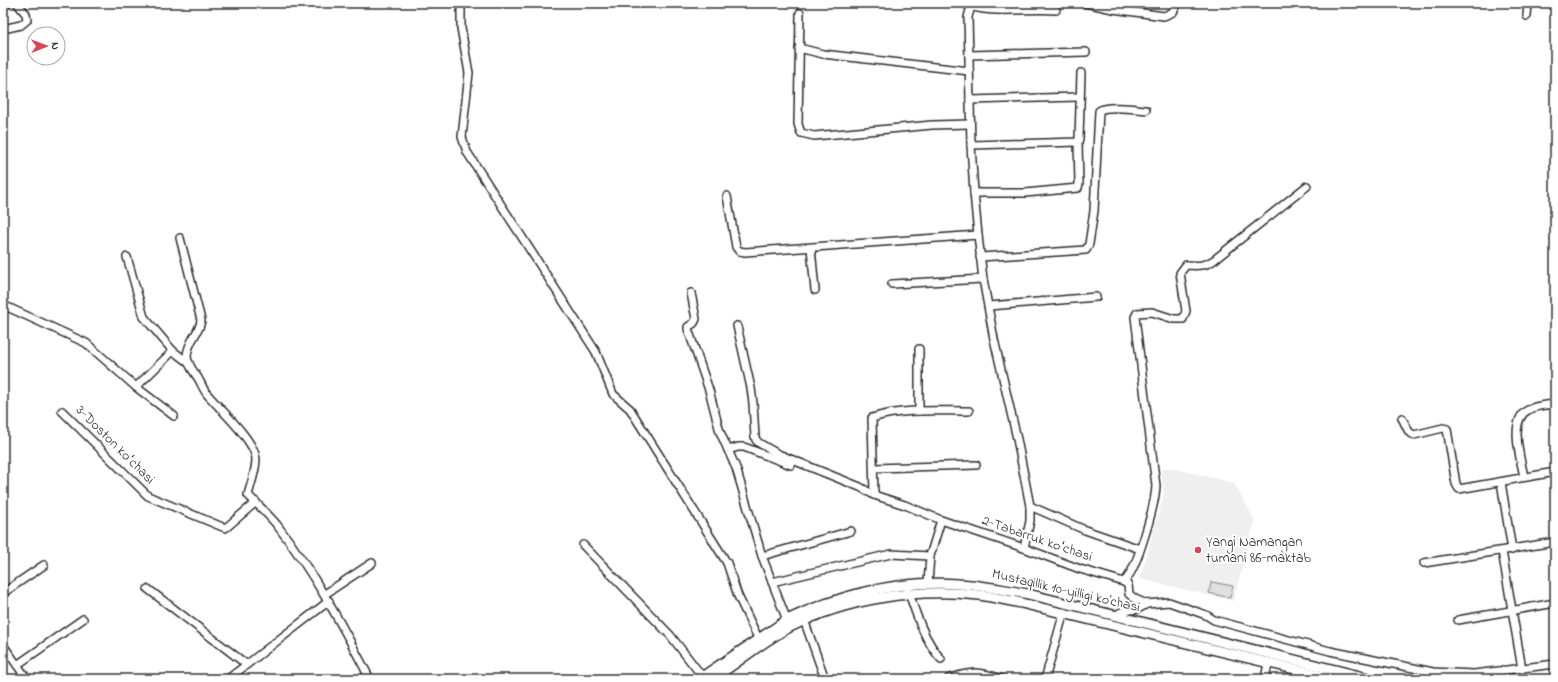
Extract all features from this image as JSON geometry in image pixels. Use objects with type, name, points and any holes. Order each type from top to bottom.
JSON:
[{"type":"main road","name":"Mustaqillik 10-yilligi ko'chasi","points":[[908,590],[928,583],[986,586],[1028,594],[1372,679]]},
{"type":"main road","name":"Mustaqillik 10-yilligi ko'chasi","points":[[700,678],[758,638],[856,594],[880,589],[979,595],[1021,603],[1064,612],[1336,679]]},
{"type":"main road","name":"Mustaqillik 10-yilligi ko'chasi","points":[[712,679],[788,624]]},
{"type":"street","points":[[3,6],[8,3]]},
{"type":"street","points":[[3,29],[21,25],[27,20],[26,14],[17,3]]},
{"type":"street","points":[[461,3],[461,28],[469,73],[462,137],[467,152],[596,352],[613,394],[630,409],[727,563],[738,596],[758,638]]},
{"type":"street","points":[[1085,3],[1164,16],[1173,12],[1178,3]]},
{"type":"street","points":[[1527,16],[1528,3]]},
{"type":"street","points":[[1024,548],[1030,520],[1030,506],[983,279],[980,257],[970,124],[968,4],[984,10],[1032,8],[1056,10]]},
{"type":"street","points":[[800,13],[798,124],[802,133],[814,136],[932,125],[970,124]]},
{"type":"street","points":[[799,48],[823,54],[969,71]]},
{"type":"street","points":[[969,55],[1086,52]]},
{"type":"street","points":[[974,193],[1026,193],[1078,188],[1079,97],[1081,73]]},
{"type":"street","points":[[970,100],[1079,97]]},
{"type":"street","points":[[980,257],[1086,250],[1089,244],[1094,211],[1099,111],[1102,108],[1146,110]]},
{"type":"street","points":[[971,145],[1078,142]]},
{"type":"street","points":[[1147,604],[1129,594],[1128,585],[1124,582],[1129,577],[1140,549],[1156,498],[1156,486],[1135,317],[1137,313],[1152,312],[1174,319],[1183,319],[1186,312],[1180,273],[1186,265],[1207,265],[1307,186]]},
{"type":"street","points":[[727,196],[736,247],[739,251],[745,252],[978,235]]},
{"type":"street","points":[[180,238],[201,320],[200,325],[190,341],[187,357],[189,363],[207,393],[244,434],[252,448],[256,458],[248,494],[277,525],[325,594],[353,644],[370,679]]},
{"type":"street","points":[[811,248],[815,290]]},
{"type":"street","points":[[127,257],[144,317],[173,351],[189,363]]},
{"type":"street","points":[[892,284],[983,279]]},
{"type":"street","points":[[691,292],[696,319],[694,323],[688,327],[688,329],[720,432],[736,468],[762,556],[788,624]]},
{"type":"street","points":[[989,306],[1096,297]]},
{"type":"street","points":[[3,305],[86,343],[136,387],[174,416]]},
{"type":"street","name":"2-Tabarruk koʻchasi","points":[[737,326],[751,388],[756,440],[778,454],[874,495],[1080,569],[1124,582]]},
{"type":"street","points":[[919,349],[919,411]]},
{"type":"street","points":[[136,387],[173,351]]},
{"type":"street","points":[[1524,477],[1517,438],[1519,419],[1523,413],[1537,406],[1555,404]]},
{"type":"street","points":[[874,495],[872,418],[919,411],[969,410]]},
{"type":"street","name":"3-Doston koʻchasi","points":[[62,411],[148,496],[225,528],[256,502]]},
{"type":"street","points":[[1402,418],[1409,432],[1414,435],[1443,428],[1447,429],[1456,484],[1459,489],[1555,472]]},
{"type":"street","name":"2-Tabarruk koʻchasi","points":[[728,450],[744,447],[853,488],[860,488]]},
{"type":"street","points":[[874,468],[976,465]]},
{"type":"street","points":[[1501,482],[1512,550]]},
{"type":"street","points":[[1030,506],[1085,530],[1140,549]]},
{"type":"street","points":[[928,583],[930,556],[941,520]]},
{"type":"street","points":[[762,556],[851,531]]},
{"type":"street","points":[[1424,563],[1502,552],[1555,542]]},
{"type":"street","points":[[583,545],[670,635],[700,678]]},
{"type":"street","points":[[1502,552],[1522,669]]},
{"type":"street","points":[[772,582],[891,554],[930,556]]},
{"type":"street","points":[[325,594],[372,563]]},
{"type":"street","points":[[3,592],[44,566]]},
{"type":"street","points":[[148,589],[246,664]]},
{"type":"street","points":[[908,590],[918,620],[932,648],[941,659]]},
{"type":"street","points":[[228,679],[329,601]]},
{"type":"street","points":[[1114,616],[1123,611],[1138,610],[1147,604],[1169,602],[1206,615],[1214,620],[1330,650],[1433,672],[1474,674],[1555,664]]},
{"type":"street","points":[[1458,620],[1555,604]]},
{"type":"street","points":[[1045,679],[1064,612]]},
{"type":"street","points":[[803,617],[825,679]]},
{"type":"street","points":[[17,665],[84,619]]},
{"type":"street","points":[[3,645],[27,679]]},
{"type":"street","points":[[1266,679],[1268,663]]},
{"type":"street","points":[[948,679],[967,673],[976,672],[1002,679]]},
{"type":"shaded area","name":"Yangi Namangan tumani 86-maktab","points":[[1172,468],[1234,483],[1255,521],[1233,601],[1140,579],[1164,494],[1161,469]]},
{"type":"shaded area","points":[[1211,582],[1233,586],[1230,598],[1209,593]]},
{"type":"place","name":"Yangi Namangan tumani 86-maktab","points":[[1198,550]]}]
